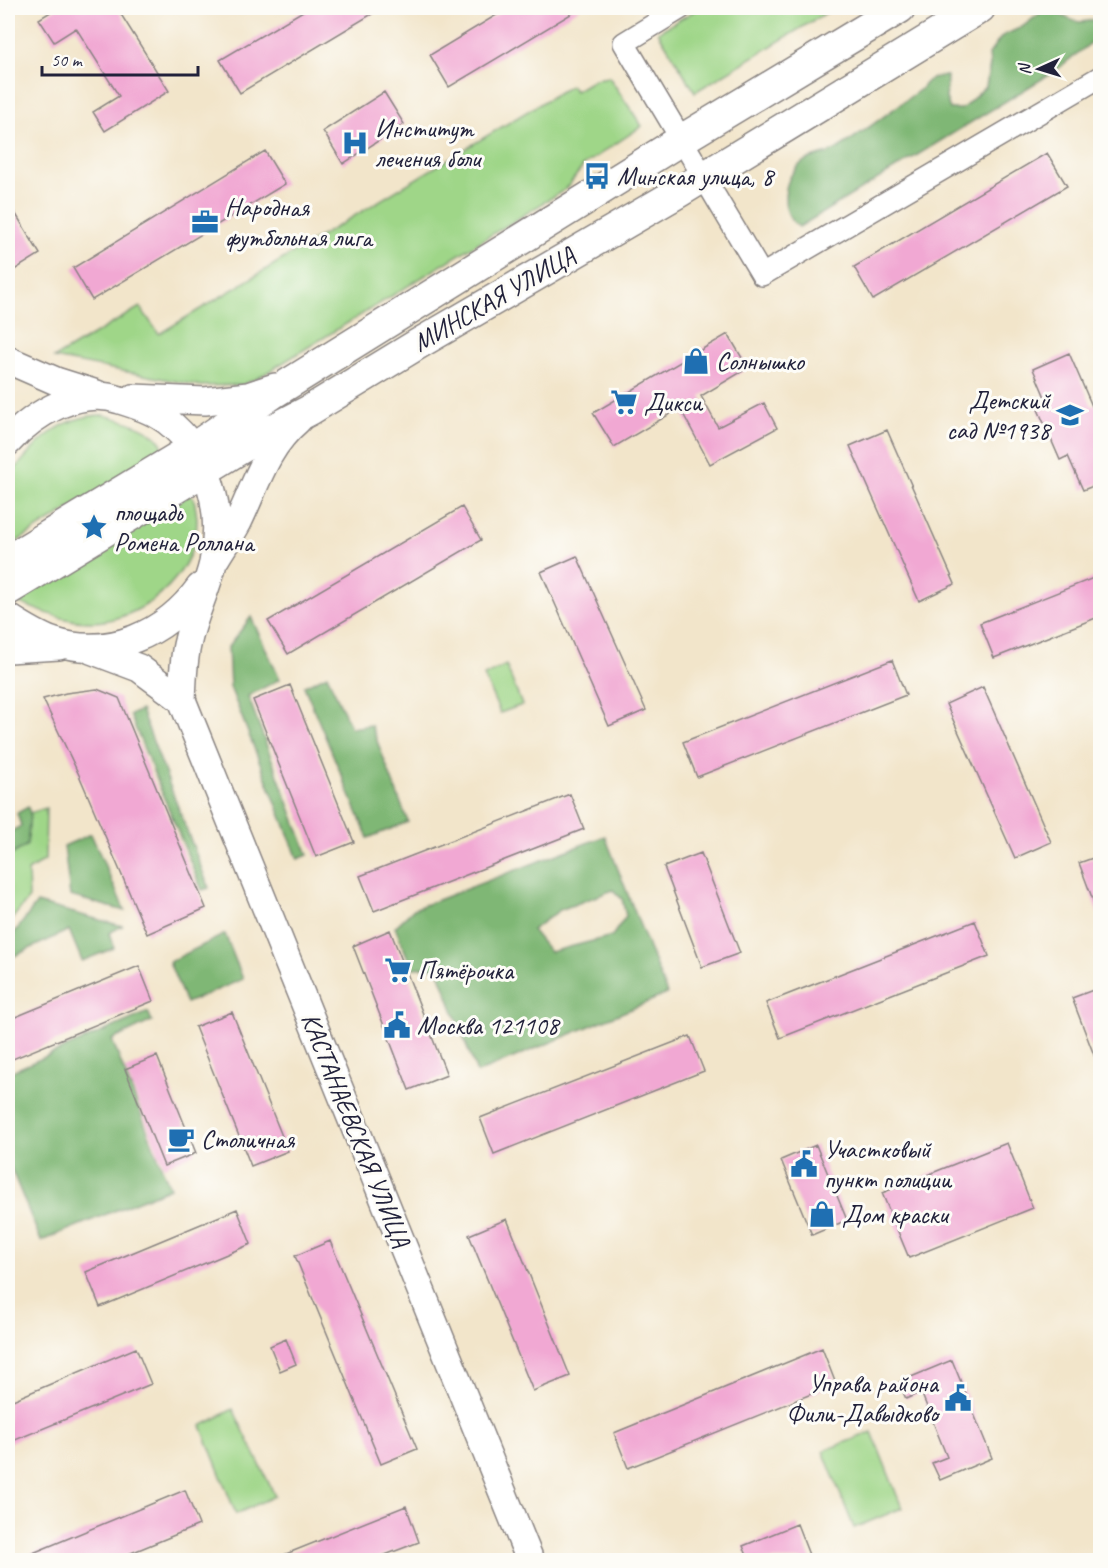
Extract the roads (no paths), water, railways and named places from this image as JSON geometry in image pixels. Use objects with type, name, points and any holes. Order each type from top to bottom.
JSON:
[{"type":"main road","name":"МИНСКАЯ УЛИЦА","points":[[8,590],[199,459],[293,381],[681,140],[900,8]]},
{"type":"main road","name":"МИНСКАЯ УЛИЦА","points":[[8,560],[199,459],[268,432],[310,410],[703,177],[980,8]]},
{"type":"street","points":[[681,8],[624,43],[762,275],[1101,77]]},
{"type":"street","name":"КАСТАНАЕВСКАЯ УЛИЦА","points":[[8,360],[56,381],[142,407],[164,419],[177,430],[199,459],[214,494],[216,538],[210,570],[187,642],[182,700],[530,1560]]},
{"type":"street","points":[[108,397],[183,401],[221,399],[248,396],[293,381]]},
{"type":"street","name":"КАСТАНАЕВСКАЯ УЛИЦА","points":[[8,442],[29,423],[64,402],[81,397],[108,397]]},
{"type":"street","points":[[8,649],[120,644],[140,638],[175,615],[192,598],[210,570],[237,523],[275,444],[310,410]]},
{"type":"street","points":[[8,616],[35,634],[139,668],[182,700]]},
{"type":"place","name":"Институт лечения боли","points":[[355,143]]},
{"type":"place","name":"Минская улица, 8","points":[[597,176]]},
{"type":"place","name":"Народная футбольная лига","points":[[205,222]]},
{"type":"place","name":"Солнышко","points":[[696,361]]},
{"type":"place","name":"Дикси","points":[[624,402]]},
{"type":"place","name":"Детский сад №1938","points":[[1070,415]]},
{"type":"place","name":"площадь Ромена Роллана","points":[[94,527]]},
{"type":"place","name":"Пятёрочка","points":[[398,970]]},
{"type":"place","name":"Москва 121108","points":[[397,1025]]},
{"type":"place","name":"Столичная","points":[[181,1139]]},
{"type":"place","name":"Участковый пункт полиции","points":[[804,1164]]},
{"type":"place","name":"Дом краски","points":[[822,1214]]},
{"type":"place","name":"Управа района Фили-Давыдково","points":[[958,1398]]}]
